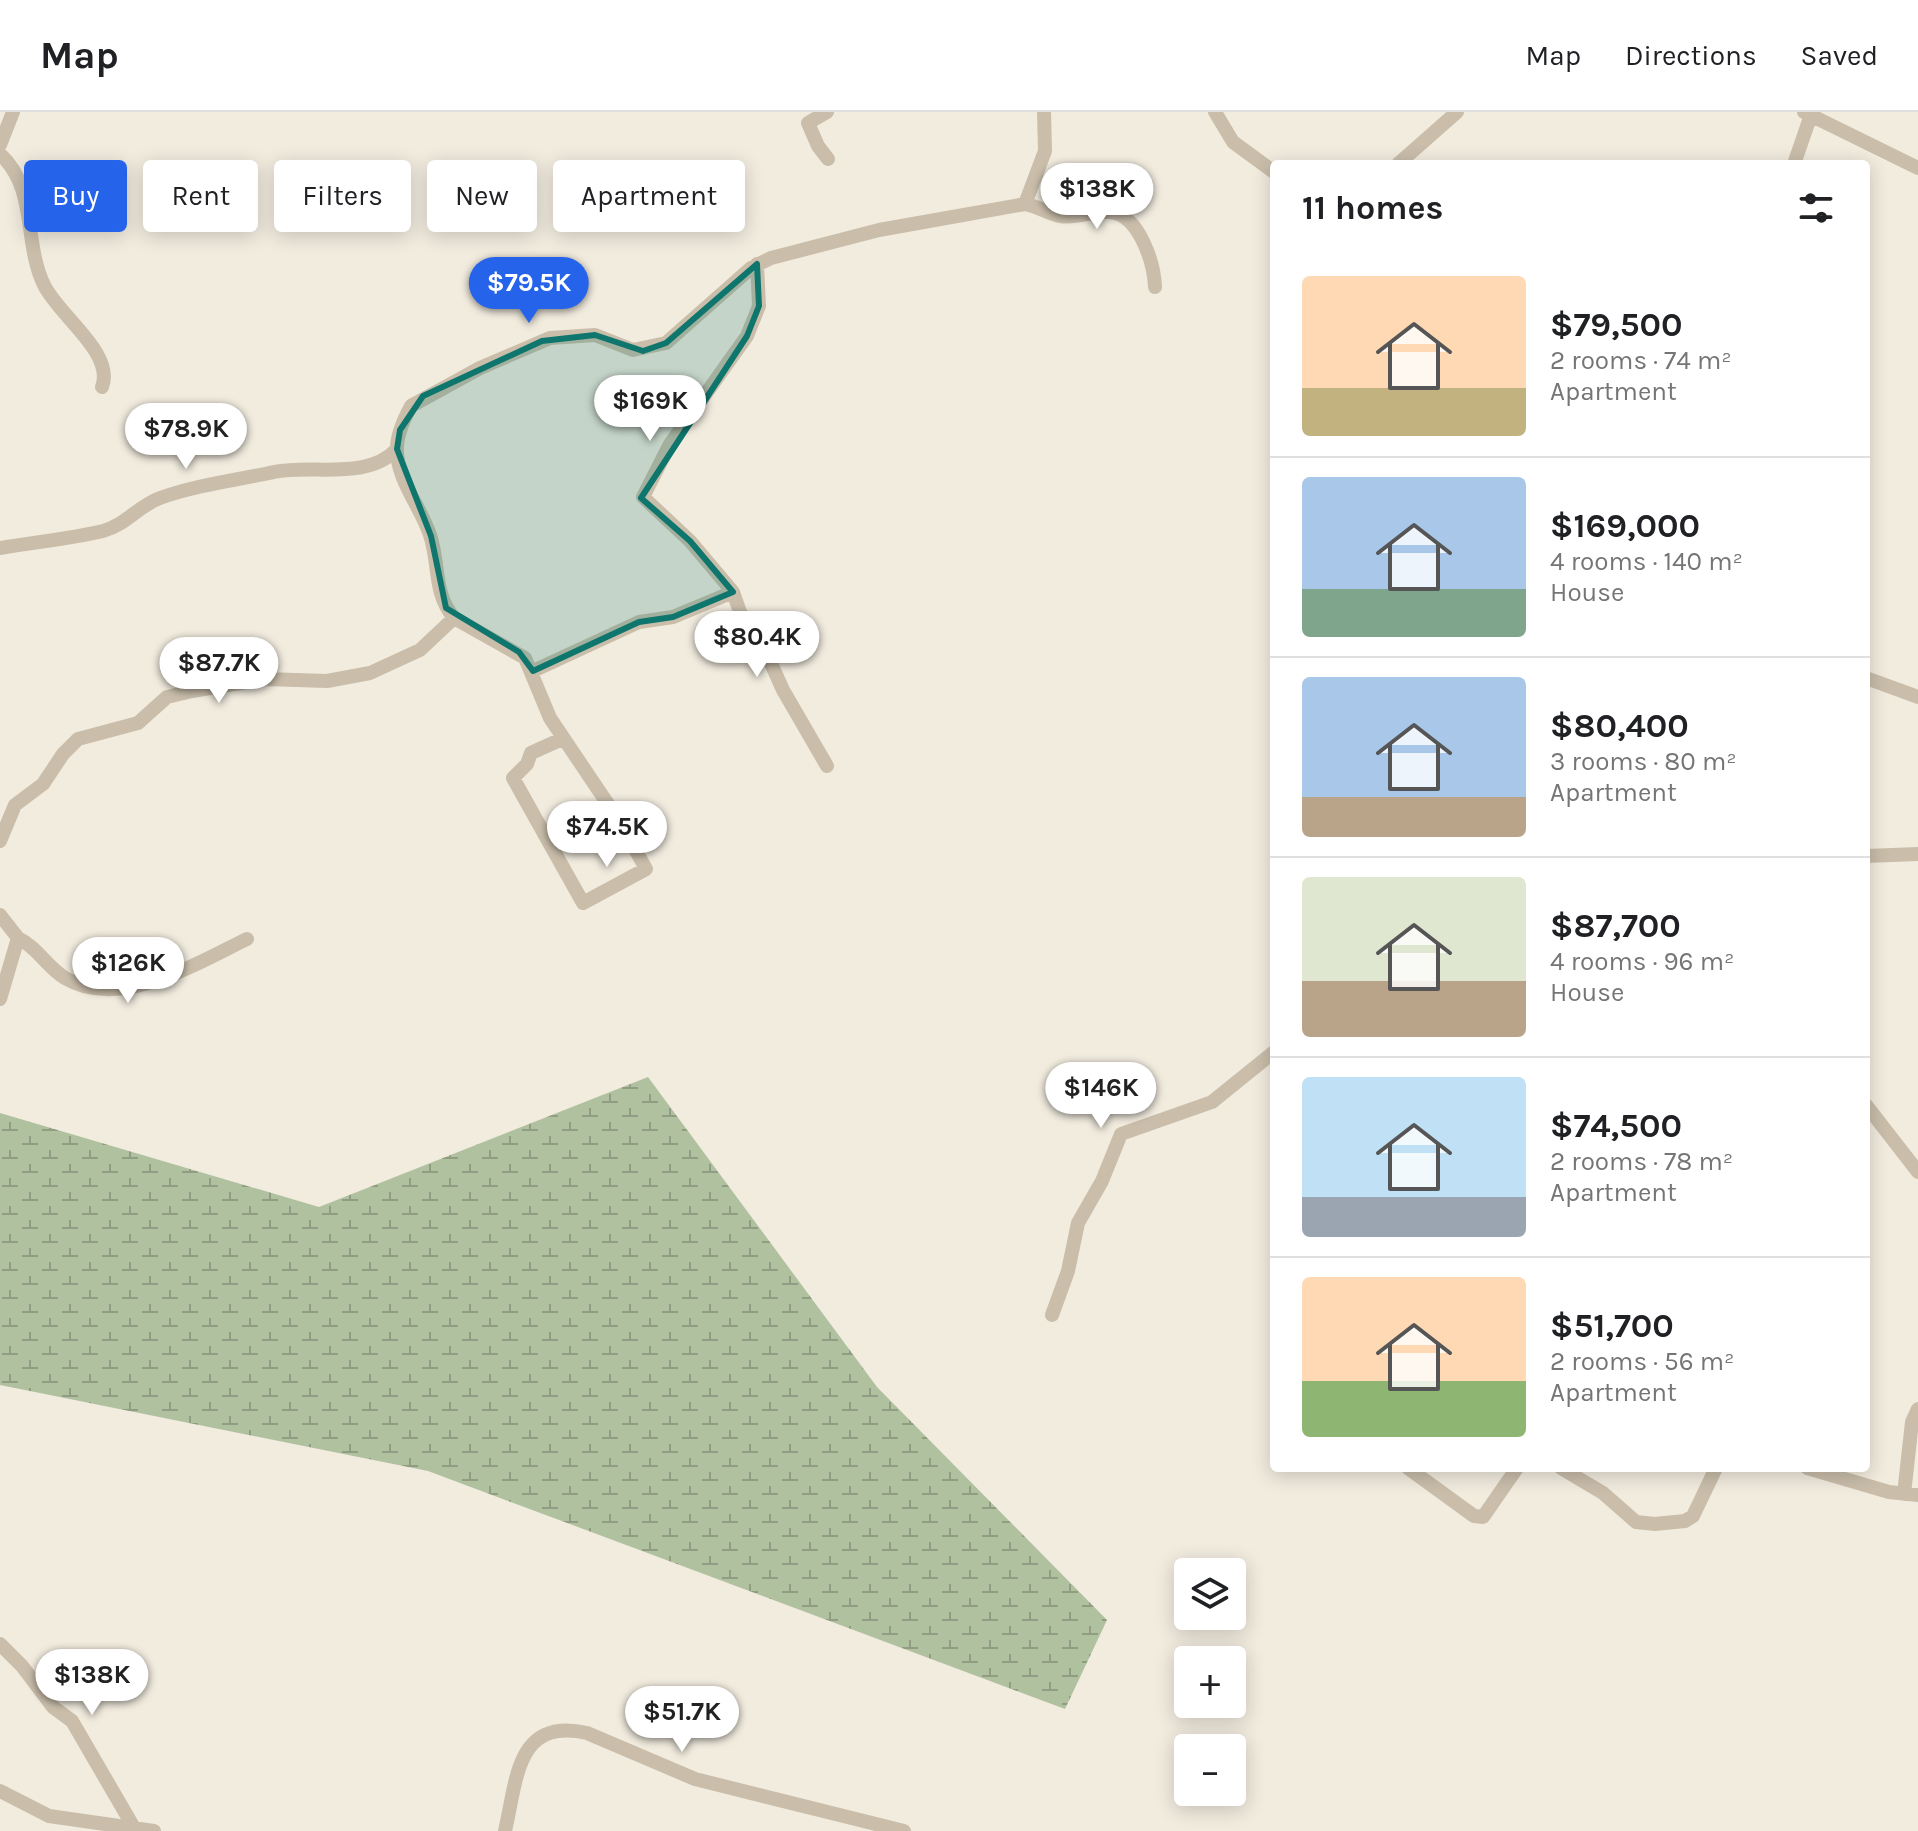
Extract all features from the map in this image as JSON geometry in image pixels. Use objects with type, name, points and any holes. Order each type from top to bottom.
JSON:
[{"type":"street","points":[[0,145],[13,112]]},
{"type":"street","points":[[827,112],[808,123],[818,146],[828,159]]},
{"type":"street","points":[[1025,204],[1045,151],[1044,112]]},
{"type":"street","points":[[1215,112],[1233,142],[1270,169]]},
{"type":"street","points":[[1403,160],[1457,112]]},
{"type":"street","points":[[1795,160],[1809,113],[1918,168]]},
{"type":"street","points":[[0,154],[14,167],[24,190],[44,285],[101,357],[106,378],[102,387]]},
{"type":"street","points":[[0,548],[101,532],[129,521],[141,508],[159,498],[193,489],[277,472],[382,464],[397,449],[411,406],[423,396],[515,351],[550,338],[595,335],[643,351],[666,343],[757,264],[879,230],[1025,204],[1062,216],[1109,212],[1121,215],[1139,236],[1153,261],[1155,287]]},
{"type":"street","points":[[757,264],[759,306],[747,336],[670,444],[643,497],[690,541],[733,592],[740,612],[764,648],[783,690],[827,766]]},
{"type":"street","points":[[397,449],[404,479],[431,536],[440,596],[454,618],[519,652],[533,671],[550,718],[562,739],[622,825],[646,869],[583,903],[513,778],[531,753],[562,739]]},
{"type":"street","points":[[533,671],[639,622],[673,617],[733,592]]},
{"type":"street","points":[[0,841],[15,805],[43,784],[63,754],[78,739],[138,723],[167,697],[192,691],[265,679],[327,681],[370,673],[420,650],[454,618]]},
{"type":"street","points":[[1870,679],[1918,697]]},
{"type":"street","points":[[1870,856],[1918,854]]},
{"type":"street","points":[[0,915],[18,938],[63,977],[95,989],[136,984],[166,975],[247,939]]},
{"type":"street","points":[[0,999],[18,938]]},
{"type":"street","points":[[1052,1315],[1068,1271],[1078,1223],[1102,1181],[1121,1134],[1212,1102],[1270,1055]]},
{"type":"street","points":[[1870,1110],[1918,1172]]},
{"type":"street","points":[[1823,1472],[1911,1494],[1912,1422],[1918,1409]]},
{"type":"street","points":[[1414,1472],[1474,1516],[1483,1517],[1514,1472]]},
{"type":"street","points":[[1568,1472],[1603,1493],[1636,1522],[1655,1524],[1685,1521],[1693,1516],[1714,1472]]},
{"type":"street","points":[[0,1644],[53,1707],[72,1721],[133,1826]]},
{"type":"street","points":[[505,1831],[529,1745],[555,1729],[587,1733],[695,1779],[904,1831]]},
{"type":"street","points":[[0,1791],[49,1816],[103,1828],[133,1826],[154,1831]]},
{"type":"highlighted area","points":[[757,264],[759,306],[747,336],[641,498],[690,541],[733,592],[673,617],[639,622],[533,671],[519,652],[446,608],[431,536],[397,449],[400,430],[423,396],[542,341],[595,335],[643,351],[666,343]]},
{"type":"green space","points":[[648,1077],[877,1387],[1107,1620],[1065,1709],[428,1471],[0,1385],[0,1113],[319,1207]]}]
